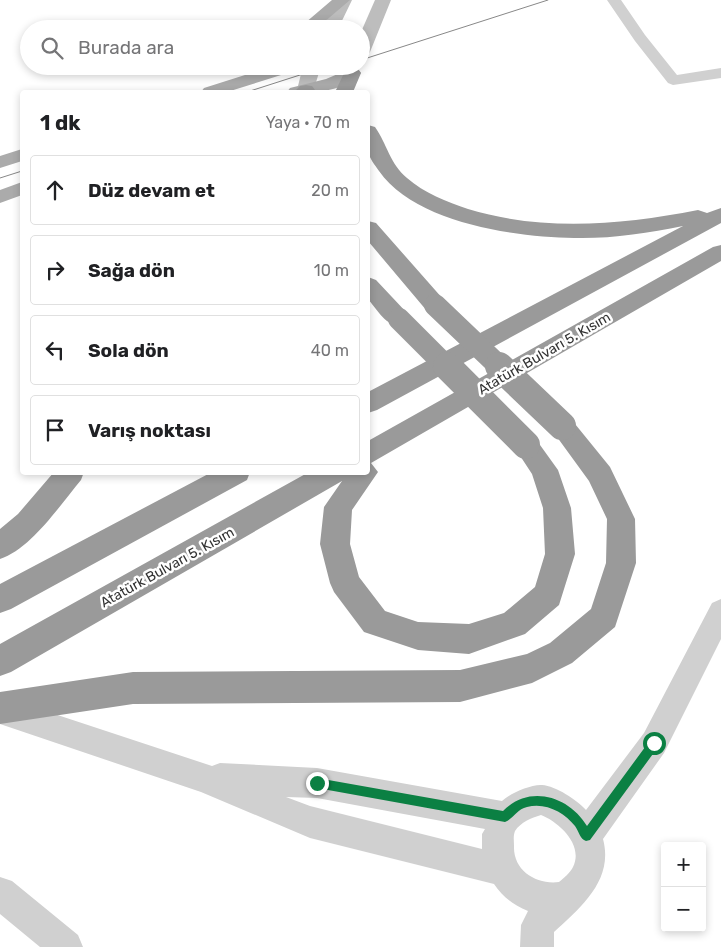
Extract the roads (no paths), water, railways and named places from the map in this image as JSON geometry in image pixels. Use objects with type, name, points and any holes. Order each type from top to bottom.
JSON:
[{"type":"highway","points":[[345,90],[351,75]]},
{"type":"highway","points":[[354,75],[358,90]]},
{"type":"highway","points":[[370,136],[378,155],[400,182],[432,203],[470,217],[516,227],[562,232],[606,231],[668,223],[721,210]]},
{"type":"highway","points":[[370,402],[721,214]]},
{"type":"highway","points":[[0,709],[133,688],[460,686],[532,668],[561,652],[604,616],[621,563],[621,518],[600,475],[562,426],[435,305],[370,230]]},
{"type":"highway","name":"Atatürk Bulvarı 5. Kısım","points":[[370,453],[721,252]]},
{"type":"highway","points":[[362,475],[338,507],[335,544],[344,583],[375,622],[418,636],[470,639],[514,624],[548,595],[560,554],[557,508],[544,470],[526,445],[399,319],[370,287]]},
{"type":"highway","points":[[370,466],[407,431]]},
{"type":"highway","points":[[0,547],[28,522],[68,475]]},
{"type":"highway","points":[[0,599],[231,475]]},
{"type":"highway","name":"Atatürk Bulvarı 5. Kısım","points":[[0,661],[329,475]]},
{"type":"main road","points":[[317,20],[343,0]]},
{"type":"main road","points":[[216,90],[238,75]]},
{"type":"main road","points":[[217,90],[263,75]]},
{"type":"main road","points":[[309,90],[332,82],[344,75]]},
{"type":"main road","points":[[0,162],[20,156]]},
{"type":"main road","points":[[0,197],[20,189]]},
{"type":"street","points":[[334,20],[343,0]]},
{"type":"street","points":[[370,32],[384,0]]},
{"type":"street","points":[[614,0],[673,80],[721,73]]},
{"type":"street","points":[[304,90],[309,75]]},
{"type":"street","points":[[586,836],[654,743],[721,611]]},
{"type":"street","points":[[0,709],[201,777],[310,822],[503,870]]},
{"type":"street","points":[[201,777],[317,783],[505,817]]},
{"type":"street","points":[[537,947],[538,925],[582,884],[589,870],[590,853],[586,836],[578,822],[568,811],[541,800],[526,802],[514,808],[505,817],[499,828],[496,842],[503,870],[513,884],[526,894],[534,897],[556,900],[570,895]]},
{"type":"street","points":[[0,893],[66,947]]},
{"type":"tram line","points":[[370,57],[548,0]]},
{"type":"tram line","points":[[253,90],[300,75]]},
{"type":"tram line","points":[[0,178],[20,172]]}]
